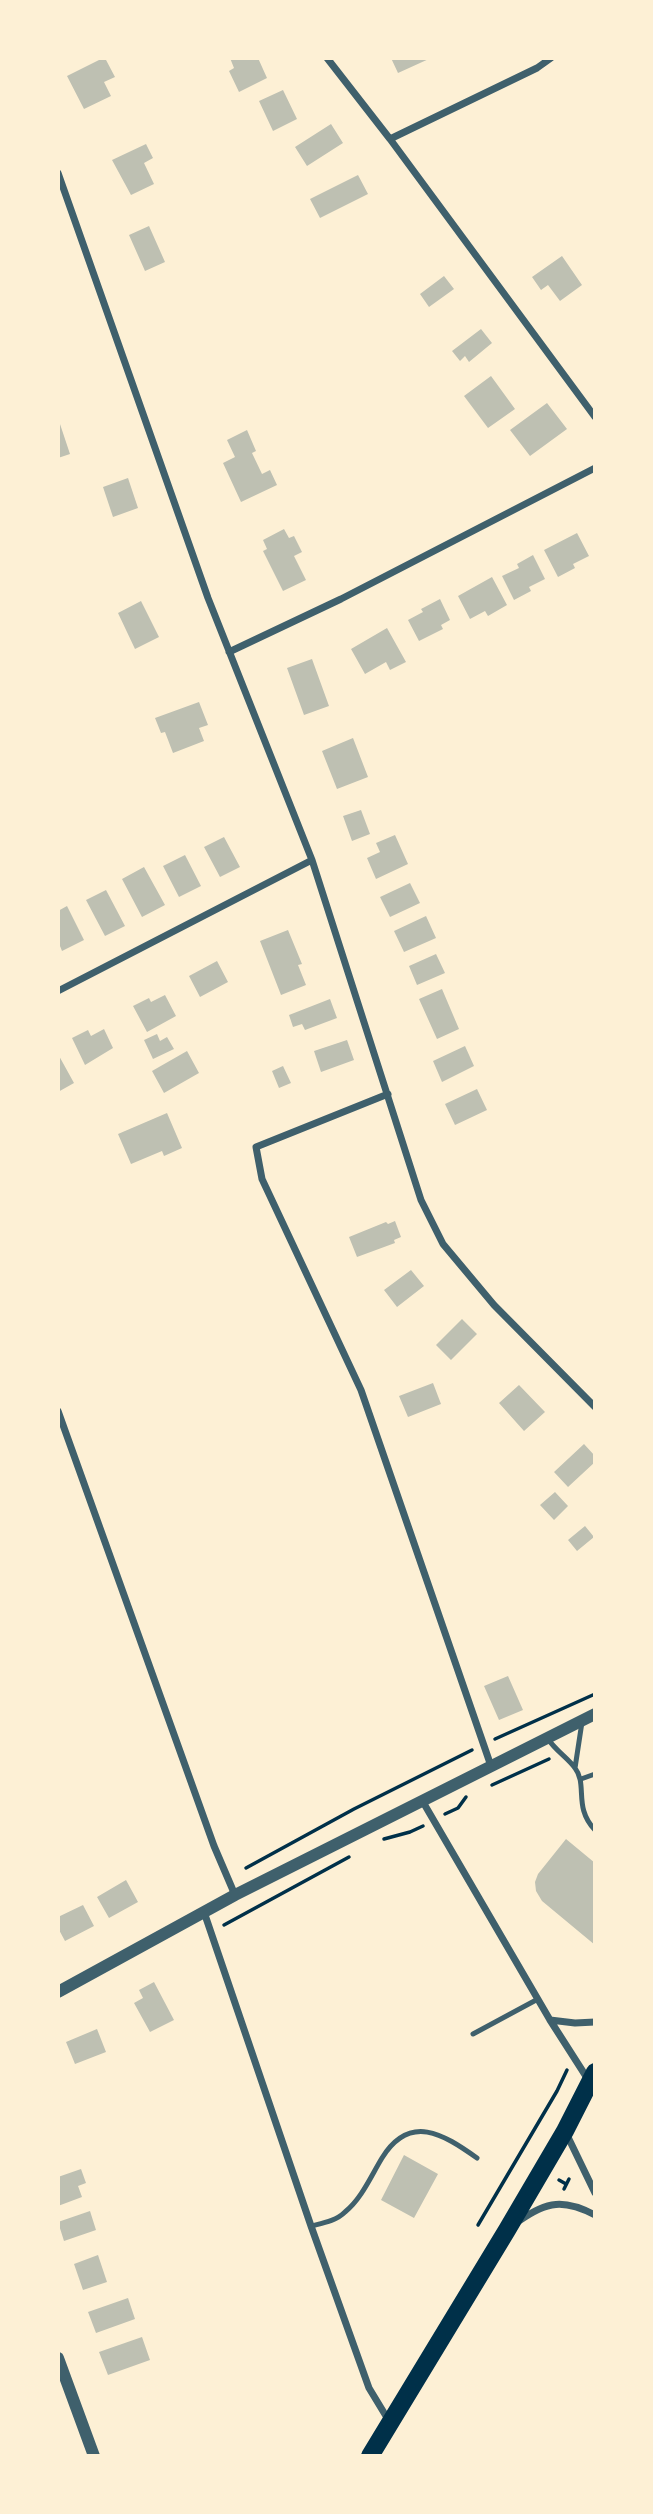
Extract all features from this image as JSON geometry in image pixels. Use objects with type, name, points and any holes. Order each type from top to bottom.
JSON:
[{"type":"highway","points":[[370,2456],[507,2230],[565,2131],[593,2076]]},
{"type":"street","points":[[327,58],[595,417]]},
{"type":"street","points":[[390,139],[537,68],[551,58]]},
{"type":"street","points":[[58,173],[229,652],[312,860],[421,1200],[443,1244],[494,1305],[595,1408]]},
{"type":"street","points":[[229,652],[341,599],[595,468]]},
{"type":"street","points":[[58,991],[312,860]]},
{"type":"street","points":[[388,1094],[256,1147],[262,1179],[361,1391],[491,1766]]},
{"type":"street","points":[[58,1411],[214,1846],[235,1895]]},
{"type":"street","points":[[58,1992],[235,1895],[595,1714]]},
{"type":"street","points":[[423,1802],[550,2020],[573,2057],[593,2076]]},
{"type":"street","points":[[204,1912],[369,2388],[389,2422]]},
{"type":"street","points":[[550,2020],[575,2024],[595,2022]]},
{"type":"street","points":[[565,2131],[595,2193]]},
{"type":"street","points":[[507,2230],[536,2209],[547,2205],[564,2203],[595,2215]]},
{"type":"street","points":[[58,2358],[94,2456]]},
{"type":"lane","points":[[575,1768],[582,1720]]},
{"type":"lane","points":[[546,1737],[559,1754],[575,1768],[581,1779],[585,1817],[595,1830]]},
{"type":"lane","points":[[581,1779],[595,1774]]},
{"type":"lane","points":[[473,2034],[539,1999]]},
{"type":"lane","points":[[311,2226],[331,2221],[345,2212],[372,2176],[383,2156],[403,2135],[425,2131],[449,2138],[477,2158]]},
{"type":"path","points":[[246,1868],[354,1809],[484,1744],[595,1694]]},
{"type":"path","points":[[489,1786],[559,1754]]},
{"type":"path","points":[[380,1841],[410,1832],[458,1808],[466,1797]]},
{"type":"path","points":[[224,1925],[352,1856]]},
{"type":"path","points":[[478,2225],[557,2091],[573,2057]]},
{"type":"path","points":[[559,2180],[565,2187],[569,2179]]},
{"type":"building","points":[[103,58],[115,77],[104,82],[111,96],[84,109],[67,76]]},
{"type":"building","points":[[230,58],[258,58],[267,78],[239,92],[229,71],[234,68]]},
{"type":"building","points":[[391,58],[431,58],[398,73]]},
{"type":"building","points":[[283,90],[297,119],[273,131],[259,101]]},
{"type":"building","points":[[331,124],[343,143],[307,166],[295,147]]},
{"type":"building","points":[[146,144],[153,158],[144,163],[154,184],[131,195],[112,160]]},
{"type":"building","points":[[358,175],[368,194],[320,218],[310,199]]},
{"type":"building","points":[[149,226],[165,262],[145,271],[129,235]]},
{"type":"building","points":[[562,256],[582,285],[560,301],[548,285],[541,290],[532,277]]},
{"type":"building","points":[[444,276],[454,289],[429,307],[420,294]]},
{"type":"building","points":[[481,329],[492,343],[469,362],[465,356],[460,361],[452,351]]},
{"type":"building","points":[[491,376],[515,409],[488,428],[464,396]]},
{"type":"building","points":[[547,403],[567,429],[530,456],[510,430]]},
{"type":"building","points":[[58,418],[70,454],[58,458]]},
{"type":"building","points":[[247,430],[256,451],[252,453],[262,474],[270,470],[277,485],[241,502],[223,463],[235,457],[227,440]]},
{"type":"building","points":[[128,478],[138,508],[113,517],[103,487]]},
{"type":"building","points":[[284,529],[289,538],[294,536],[302,552],[294,556],[306,580],[283,591],[263,551],[267,549],[263,540]]},
{"type":"building","points":[[577,533],[589,556],[573,564],[575,568],[558,577],[544,550]]},
{"type":"building","points":[[533,555],[545,579],[529,587],[531,591],[514,600],[502,576],[519,568],[517,564]]},
{"type":"building","points":[[492,577],[507,605],[488,616],[485,611],[470,619],[458,596]]},
{"type":"building","points":[[440,599],[450,620],[441,625],[443,629],[419,641],[408,620]]},
{"type":"building","points":[[141,601],[159,637],[135,649],[118,613]]},
{"type":"building","points":[[387,628],[406,662],[390,670],[386,662],[365,674],[351,649]]},
{"type":"building","points":[[312,659],[329,706],[304,715],[287,668]]},
{"type":"building","points":[[199,702],[208,725],[199,728],[204,741],[173,753],[165,732],[161,733],[155,718]]},
{"type":"building","points":[[353,738],[368,777],[337,789],[322,751]]},
{"type":"building","points":[[361,810],[370,834],[352,841],[343,816]]},
{"type":"building","points":[[395,835],[408,864],[376,879],[367,858],[380,852],[376,843]]},
{"type":"building","points":[[224,837],[240,867],[220,877],[204,847]]},
{"type":"building","points":[[185,855],[201,886],[179,897],[163,866]]},
{"type":"building","points":[[144,867],[165,905],[142,917],[122,879]]},
{"type":"building","points":[[410,883],[420,903],[390,917],[380,897]]},
{"type":"building","points":[[106,890],[125,926],[105,936],[86,900]]},
{"type":"building","points":[[67,906],[84,940],[62,951],[58,941],[58,911]]},
{"type":"building","points":[[426,916],[436,938],[404,952],[394,931]]},
{"type":"building","points":[[288,930],[302,964],[298,965],[306,985],[281,995],[260,941]]},
{"type":"building","points":[[436,954],[445,973],[417,985],[409,966]]},
{"type":"building","points":[[217,961],[228,982],[200,997],[189,976]]},
{"type":"building","points":[[442,989],[459,1029],[437,1039],[419,999]]},
{"type":"building","points":[[165,995],[176,1016],[147,1032],[133,1006],[149,998],[151,1002]]},
{"type":"building","points":[[330,999],[337,1018],[305,1030],[302,1024],[293,1027],[289,1015]]},
{"type":"building","points":[[104,1029],[113,1048],[85,1065],[72,1038],[88,1030],[91,1036]]},
{"type":"building","points":[[157,1034],[160,1041],[167,1037],[174,1049],[153,1059],[144,1040]]},
{"type":"building","points":[[347,1040],[354,1060],[321,1072],[314,1051]]},
{"type":"building","points":[[465,1046],[474,1066],[442,1082],[433,1061]]},
{"type":"building","points":[[187,1051],[199,1073],[164,1093],[152,1071]]},
{"type":"building","points":[[58,1054],[74,1083],[58,1092]]},
{"type":"building","points":[[283,1066],[291,1083],[279,1088],[272,1071]]},
{"type":"building","points":[[477,1089],[487,1110],[455,1125],[445,1104]]},
{"type":"building","points":[[167,1113],[182,1148],[164,1156],[162,1151],[131,1164],[118,1134]]},
{"type":"building","points":[[395,1221],[401,1237],[394,1240],[395,1243],[357,1257],[349,1237]]},
{"type":"building","points":[[411,1270],[424,1286],[397,1307],[384,1290]]},
{"type":"building","points":[[462,1319],[477,1334],[451,1360],[436,1345]]},
{"type":"building","points":[[433,1383],[441,1404],[408,1417],[399,1396]]},
{"type":"building","points":[[519,1385],[545,1412],[524,1431],[499,1403]]},
{"type":"building","points":[[584,1444],[595,1456],[595,1462],[568,1487],[554,1472]]},
{"type":"building","points":[[555,1492],[568,1506],[554,1520],[540,1505]]},
{"type":"building","points":[[585,1526],[594,1537],[577,1551],[568,1540]]},
{"type":"building","points":[[508,1676],[523,1710],[499,1720],[484,1686]]},
{"type":"building","points":[[566,1839],[595,1863],[595,1945],[542,1901],[536,1891],[538,1874]]},
{"type":"building","points":[[126,1880],[138,1902],[109,1918],[97,1897]]},
{"type":"building","points":[[83,1905],[94,1926],[65,1941],[58,1928],[58,1917]]},
{"type":"building","points":[[154,1982],[174,2020],[150,2032],[134,2003],[143,1998],[139,1990]]},
{"type":"building","points":[[97,2029],[106,2052],[75,2064],[66,2042]]},
{"type":"building","points":[[404,2155],[438,2174],[414,2218],[381,2200]]},
{"type":"building","points":[[81,2169],[86,2183],[78,2186],[82,2197],[58,2206],[58,2177]]},
{"type":"building","points":[[90,2211],[96,2230],[64,2241],[58,2222]]},
{"type":"building","points":[[98,2255],[107,2282],[83,2290],[74,2264]]},
{"type":"building","points":[[128,2298],[135,2319],[96,2333],[88,2312]]},
{"type":"building","points":[[142,2337],[150,2360],[108,2375],[99,2352]]}]
